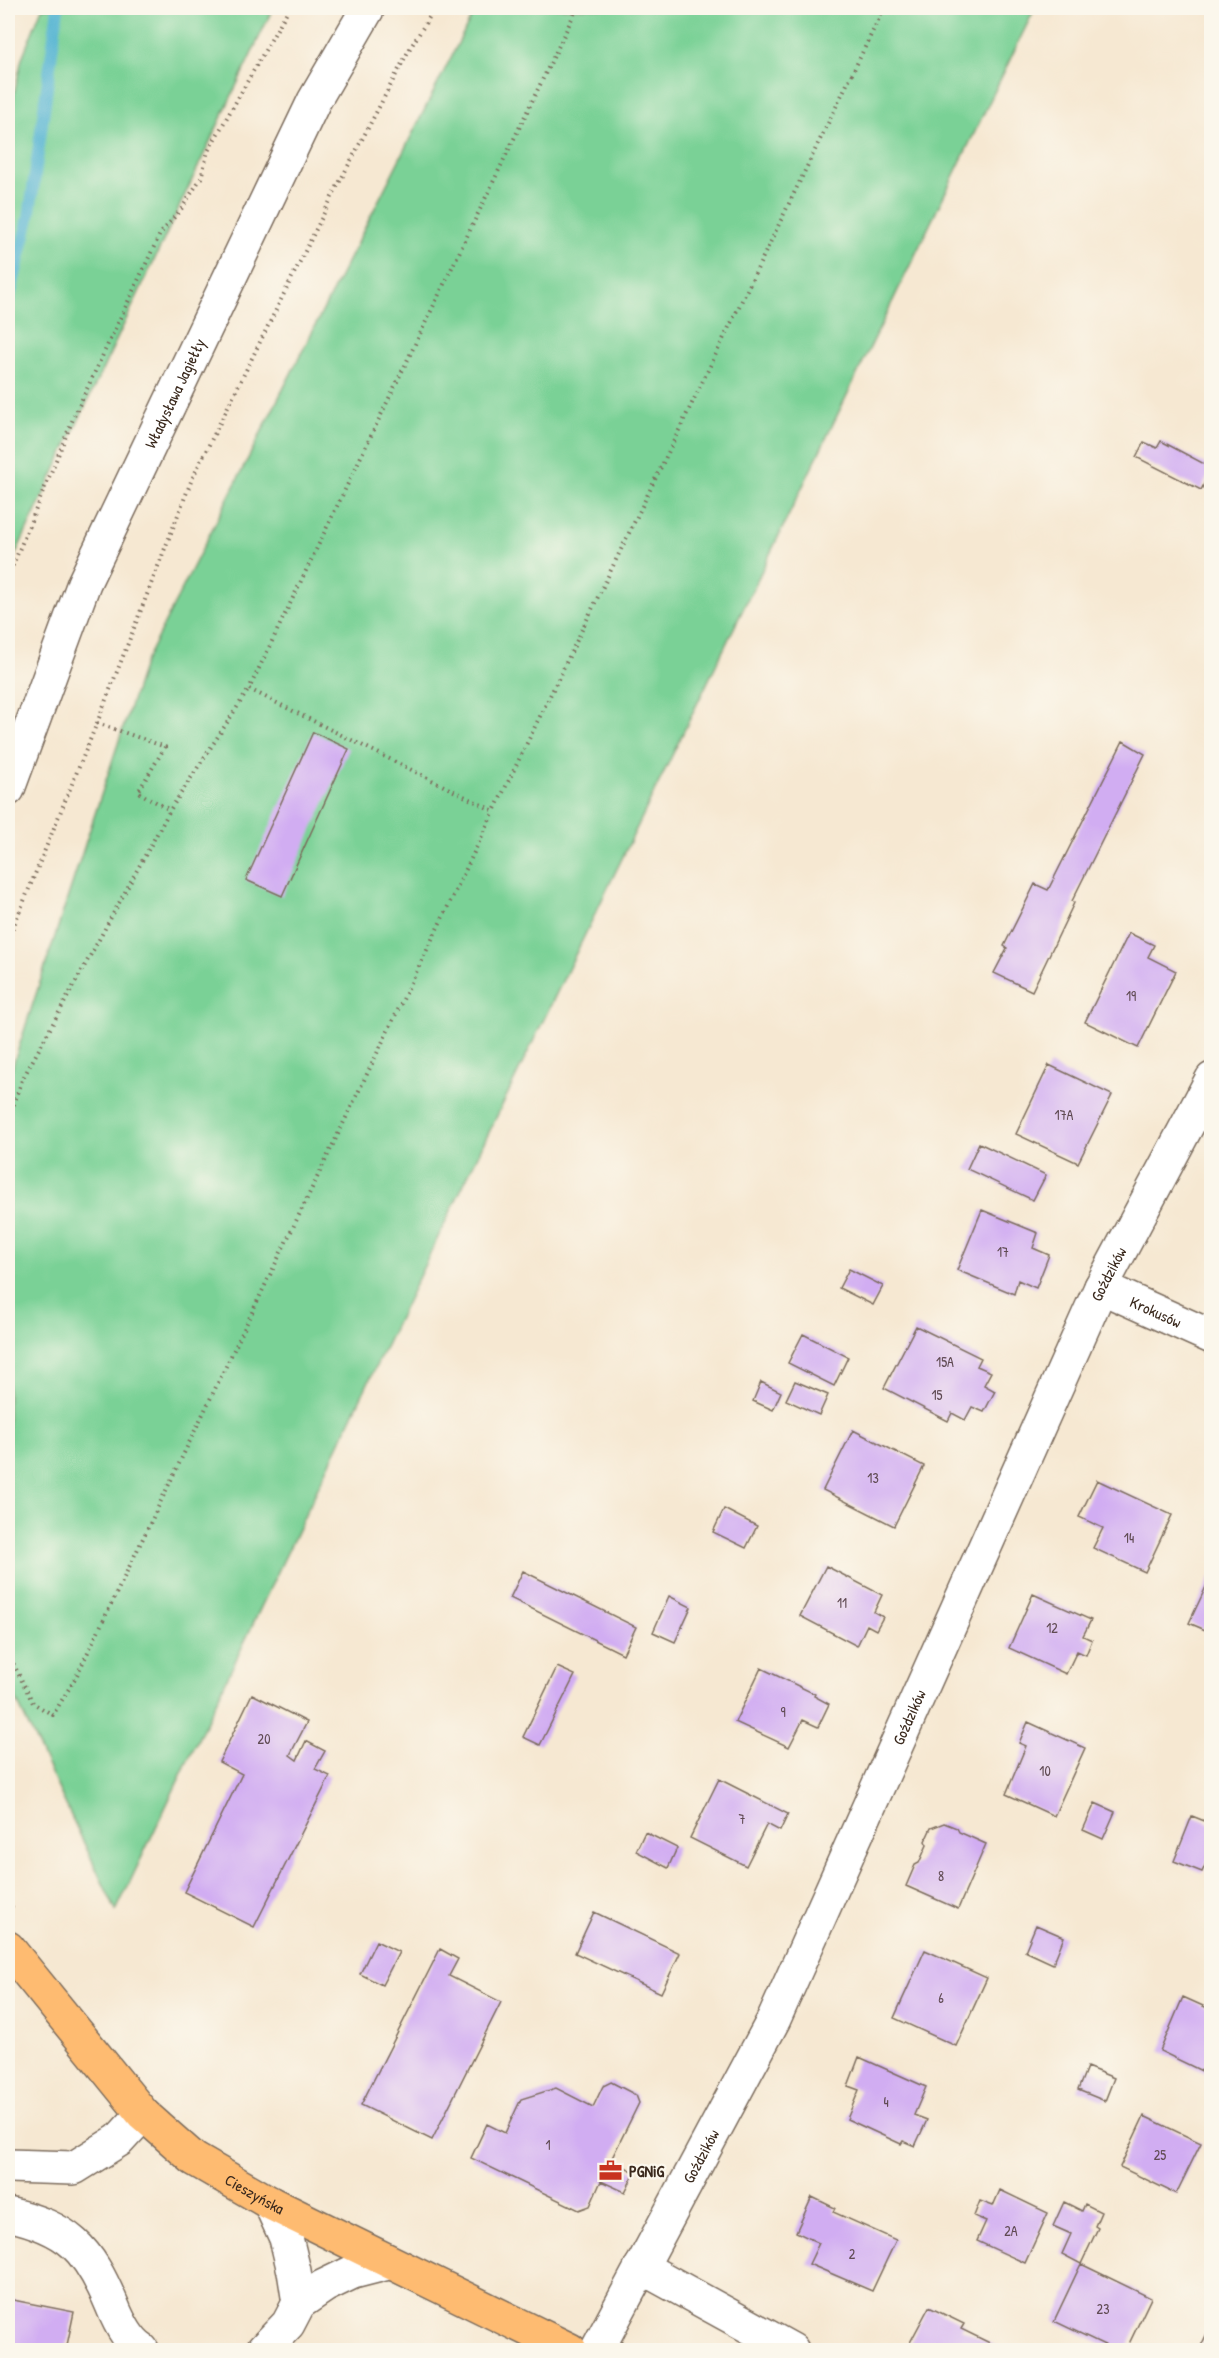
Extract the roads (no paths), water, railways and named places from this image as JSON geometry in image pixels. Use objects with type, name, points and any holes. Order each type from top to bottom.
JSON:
[{"type":"main road","name":"Cieszyńska","points":[[8,1948],[143,2114],[194,2159],[270,2203],[388,2263],[570,2350]]},
{"type":"street","name":"Władysława Jagiełły","points":[[8,789],[84,583],[314,101],[368,8]]},
{"type":"street","name":"Goździków","points":[[597,2350],[774,2019],[1101,1287],[1212,1079]]},
{"type":"street","name":"Krokusów","points":[[1101,1287],[1212,1337]]},
{"type":"street","points":[[10,2164],[74,2168],[119,2140],[143,2114]]},
{"type":"street","points":[[270,2203],[286,2238],[299,2303]]},
{"type":"street","points":[[8,2214],[44,2224],[66,2236],[83,2250],[101,2278],[116,2316],[136,2347],[142,2350]]},
{"type":"street","points":[[263,2350],[288,2324],[299,2303],[324,2286],[353,2271],[388,2263]]},
{"type":"street","points":[[641,2267],[792,2350]]},
{"type":"waterway","points":[[8,303],[29,218],[58,8]]},
{"type":"place","name":"PGNiG","points":[[611,2171]]}]
